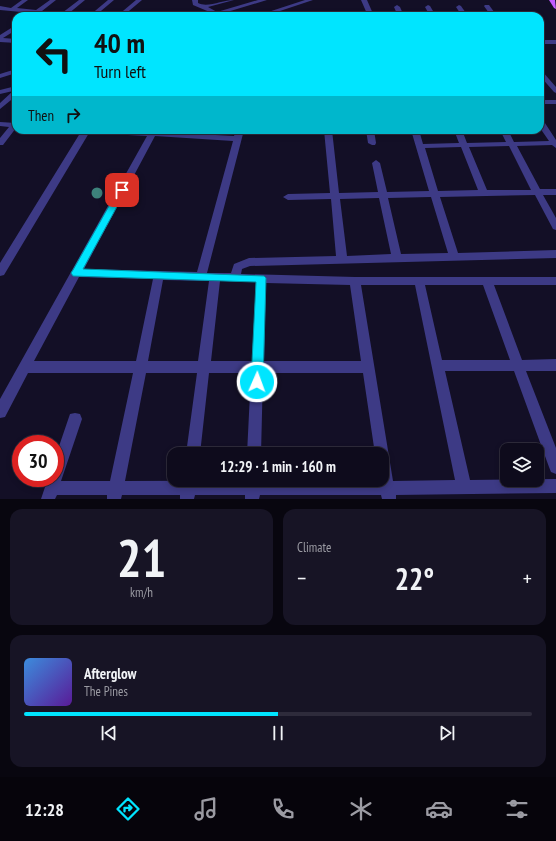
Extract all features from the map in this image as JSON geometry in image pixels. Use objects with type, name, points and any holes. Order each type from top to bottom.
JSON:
[{"type":"main road","points":[[552,0],[556,7]]},
{"type":"street","points":[[12,9],[25,0]]},
{"type":"street","points":[[0,8],[36,12],[53,0]]},
{"type":"street","points":[[67,12],[82,0]]},
{"type":"street","points":[[97,12],[111,0]]},
{"type":"street","points":[[125,12],[139,0]]},
{"type":"street","points":[[195,0],[195,4],[213,12]]},
{"type":"street","points":[[203,7],[231,0]]},
{"type":"street","points":[[228,12],[264,0]]},
{"type":"street","points":[[272,12],[310,0]]},
{"type":"street","points":[[364,0],[371,12]]},
{"type":"street","points":[[487,6],[491,12]]},
{"type":"street","points":[[397,7],[399,12]]},
{"type":"street","points":[[428,7],[431,12]]},
{"type":"street","points":[[459,7],[462,12]]},
{"type":"street","points":[[0,39],[12,30]]},
{"type":"street","points":[[0,39],[12,40]]},
{"type":"street","points":[[544,42],[556,42]]},
{"type":"street","points":[[0,76],[12,72]]},
{"type":"street","points":[[544,77],[556,92]]},
{"type":"street","points":[[0,92],[12,89]]},
{"type":"street","points":[[0,107],[3,101],[12,95]]},
{"type":"street","points":[[544,102],[556,102]]},
{"type":"street","points":[[0,124],[12,125]]},
{"type":"street","points":[[544,128],[555,144]]},
{"type":"street","points":[[0,143],[12,129]]},
{"type":"street","points":[[0,272],[85,134]]},
{"type":"street","points":[[0,412],[152,134],[239,135],[201,276]]},
{"type":"street","points":[[328,134],[342,260]]},
{"type":"street","points":[[371,134],[372,143]]},
{"type":"street","points":[[416,134],[454,257]]},
{"type":"street","points":[[460,134],[484,194]]},
{"type":"street","points":[[506,134],[556,227]]},
{"type":"street","points":[[420,146],[555,144]]},
{"type":"street","points":[[376,163],[397,258]]},
{"type":"street","points":[[288,197],[556,192]]},
{"type":"street","points":[[236,277],[238,267],[249,262],[556,254]]},
{"type":"street","points":[[76,273],[355,281],[556,281]]},
{"type":"street","points":[[115,493],[159,275]]},
{"type":"street","points":[[194,447],[214,277]]},
{"type":"street","points":[[254,447],[261,278]]},
{"type":"street","points":[[355,281],[388,493]]},
{"type":"street","points":[[419,281],[464,487]]},
{"type":"street","points":[[487,281],[556,467]]},
{"type":"street","points":[[438,366],[556,365]]},
{"type":"street","points":[[25,367],[369,367]]},
{"type":"street","points":[[75,420],[50,493],[115,493],[189,489],[253,488],[388,493],[464,487],[556,486]]},
{"type":"route","points":[[122,190],[76,273],[261,278],[257,382]]}]
